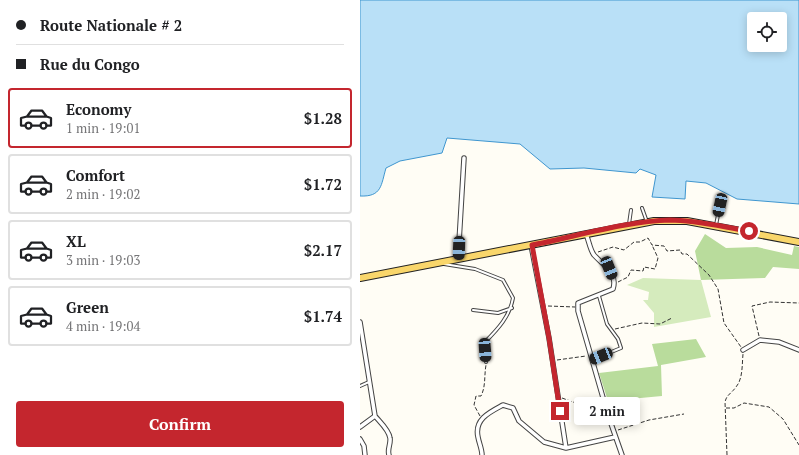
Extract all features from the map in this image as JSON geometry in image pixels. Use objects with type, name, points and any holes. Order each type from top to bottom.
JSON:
[{"type":"main road","points":[[360,278],[647,223],[687,221],[799,242]]},
{"type":"street","points":[[458,259],[464,158]]},
{"type":"street","points":[[586,234],[593,254],[609,268],[615,282],[613,289],[578,303],[578,307],[590,355],[613,432],[622,455]]},
{"type":"street","points":[[532,245],[553,361],[566,448]]},
{"type":"street","points":[[360,322],[375,416],[385,427],[390,439],[387,450],[389,455]]},
{"type":"street","points":[[743,350],[760,340],[779,342],[799,350]]},
{"type":"street","points":[[482,455],[477,435],[478,423],[486,415],[503,405],[513,408],[518,421],[544,442],[566,448],[615,437]]},
{"type":"street","points":[[360,427],[375,416]]},
{"type":"street","points":[[360,439],[364,446],[365,455]]},
{"type":"lane","points":[[715,226],[720,205]]},
{"type":"lane","points":[[642,208],[647,223]]},
{"type":"lane","points":[[628,226],[631,210]]},
{"type":"lane","points":[[439,263],[475,268],[503,280],[513,298],[512,308],[499,328],[485,342],[486,362]]},
{"type":"lane","points":[[592,360],[621,348],[618,339],[607,324],[598,296]]},
{"type":"lane","points":[[473,310],[498,313],[512,308]]},
{"type":"lane","points":[[360,386],[369,382]]},
{"type":"path","points":[[593,254],[612,247],[624,250],[634,242],[640,242],[648,238],[658,258],[655,269],[644,267],[643,271],[631,270],[628,277],[615,282]]},
{"type":"path","points":[[652,245],[664,246],[667,251],[680,250],[682,254],[687,254],[708,275],[718,289],[724,323],[743,350],[741,378],[736,387],[727,395],[725,408],[727,455]]},
{"type":"path","points":[[760,340],[752,306],[770,302],[799,303]]},
{"type":"path","points":[[543,306],[578,307]]},
{"type":"path","points":[[612,330],[642,323],[660,324],[672,318]]},
{"type":"path","points":[[553,361],[590,355]]},
{"type":"path","points":[[482,420],[474,405],[476,396],[481,396],[485,388],[483,381],[486,362]]},
{"type":"path","points":[[558,396],[584,406],[590,411],[607,412]]},
{"type":"path","points":[[725,408],[734,408],[744,403],[769,408],[783,418],[799,445]]},
{"type":"path","points":[[613,432],[649,420],[684,414]]},
{"type":"green space","points":[[705,234],[726,248],[757,247],[792,255],[794,246],[799,247],[799,269],[773,267],[765,278],[701,280],[695,251]]},
{"type":"green space","points":[[643,278],[701,280],[711,317],[654,327],[654,313],[643,300],[648,300],[649,292],[627,285]]},
{"type":"green space","points":[[696,339],[706,357],[661,365],[662,396],[608,401],[599,373],[658,366],[652,344]]},
{"type":"water","points":[[360,0],[799,0],[799,204],[737,199],[706,183],[686,181],[685,199],[652,197],[656,175],[640,169],[636,173],[584,168],[550,169],[520,144],[447,138],[442,153],[400,161],[386,168],[381,185],[377,192],[367,196],[360,196]]},
{"type":"route","points":[[560,411],[549,338],[532,245],[618,228],[671,220],[687,221],[749,231]]}]
